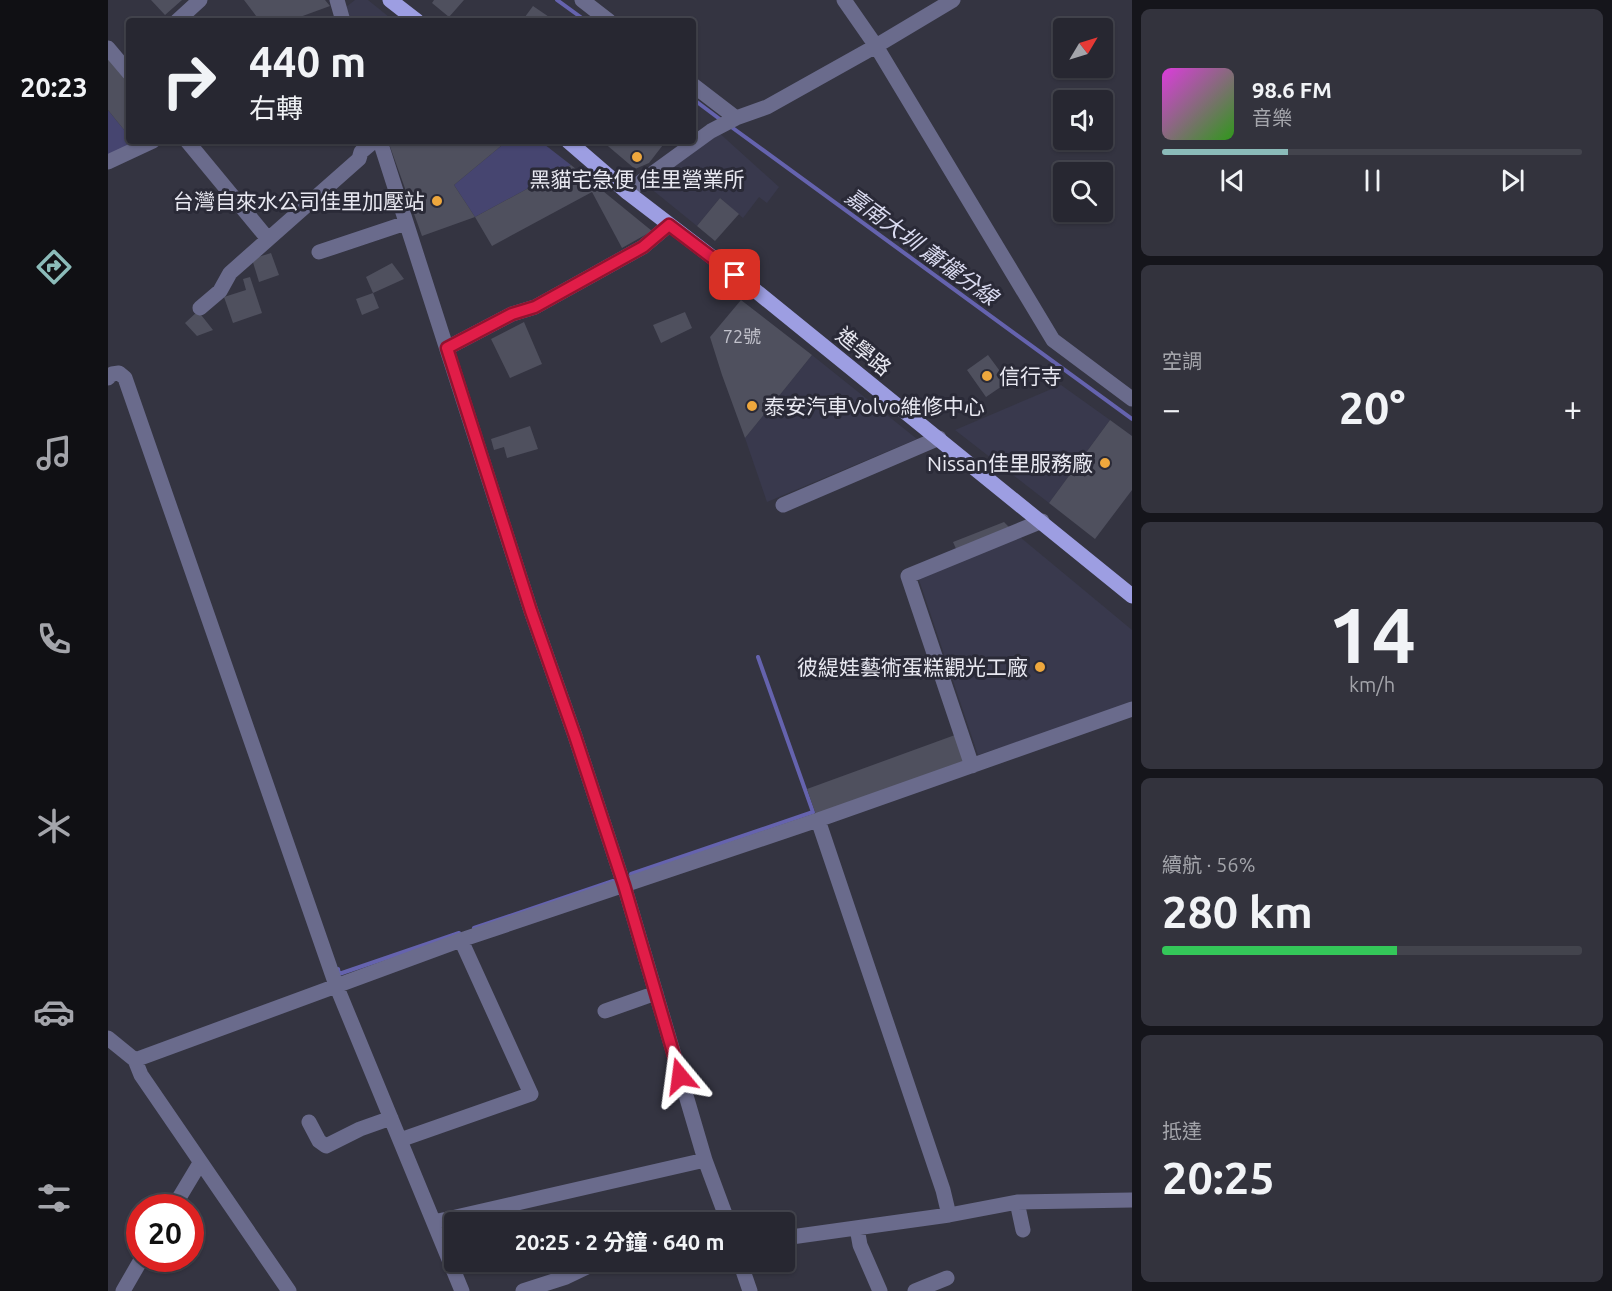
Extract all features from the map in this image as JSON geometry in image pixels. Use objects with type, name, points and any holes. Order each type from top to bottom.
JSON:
[{"type":"main road","points":[[390,0],[413,18]]},
{"type":"main road","name":"進學路","points":[[576,144],[627,192],[939,438],[1132,596]]},
{"type":"lane","points":[[180,18],[200,0]]},
{"type":"lane","points":[[337,0],[342,18]]},
{"type":"lane","points":[[582,0],[605,18]]},
{"type":"lane","points":[[844,0],[876,46],[1053,340],[1132,399]]},
{"type":"lane","points":[[696,142],[736,118],[767,107],[952,0]]},
{"type":"lane","points":[[108,48],[126,67]]},
{"type":"lane","points":[[696,87],[736,118]]},
{"type":"lane","points":[[108,162],[147,144]]},
{"type":"lane","points":[[189,144],[268,239]]},
{"type":"lane","points":[[200,308],[220,291],[230,273],[359,159],[361,152],[370,144]]},
{"type":"lane","points":[[381,144],[531,611],[624,885],[705,1160],[724,1212]]},
{"type":"lane","points":[[627,192],[693,144]]},
{"type":"lane","points":[[319,252],[406,223]]},
{"type":"lane","points":[[447,348],[512,314],[535,307],[643,247],[669,225]]},
{"type":"lane","points":[[108,378],[119,373],[125,378],[336,985],[462,1291]]},
{"type":"lane","points":[[783,505],[939,438]]},
{"type":"lane","points":[[972,766],[908,576],[1042,521]]},
{"type":"lane","points":[[135,1060],[461,940],[818,820],[1132,710]]},
{"type":"lane","points":[[818,820],[943,1190],[949,1215]]},
{"type":"lane","points":[[400,1140],[531,1094],[461,940]]},
{"type":"lane","points":[[605,1011],[656,993]]},
{"type":"lane","points":[[108,1038],[135,1060],[141,1075],[288,1291]]},
{"type":"lane","points":[[309,1122],[319,1141],[326,1146],[360,1129],[390,1118]]},
{"type":"lane","points":[[434,1222],[705,1160]]},
{"type":"lane","points":[[181,1194],[200,1163]]},
{"type":"lane","points":[[795,1236],[949,1215],[1017,1202],[1132,1200]]},
{"type":"lane","points":[[1017,1202],[1023,1230]]},
{"type":"lane","points":[[857,1228],[860,1245],[880,1291]]},
{"type":"lane","points":[[123,1291],[134,1272]]},
{"type":"lane","points":[[523,1291],[576,1272]]},
{"type":"lane","points":[[743,1272],[750,1291]]},
{"type":"lane","points":[[915,1291],[946,1278]]},
{"type":"shaded area","points":[[355,0],[368,0],[390,18],[349,18],[346,7]]},
{"type":"shaded area","points":[[108,110],[126,132],[126,144],[134,144],[135,147],[108,160]]},
{"type":"shaded area","points":[[716,130],[779,187],[767,203],[759,197],[743,218],[720,198],[697,226],[644,183]]},
{"type":"shaded area","points":[[503,144],[544,144],[571,165],[475,217],[454,185]]},
{"type":"shaded area","points":[[812,355],[917,439],[767,502],[745,438]]},
{"type":"shaded area","points":[[1061,385],[1110,420],[1049,503],[955,430]]},
{"type":"shaded area","name":"彼緹娃藝術蛋糕觀光工廠","points":[[1020,537],[1132,630],[1132,704],[978,755],[918,577]]},
{"type":"building","points":[[151,0],[182,0],[165,15]]},
{"type":"building","points":[[244,0],[325,0],[330,6],[297,18],[258,18]]},
{"type":"building","points":[[434,0],[464,0],[449,17],[432,3]]},
{"type":"building","points":[[533,6],[551,18],[524,18]]},
{"type":"building","points":[[108,56],[126,77],[126,132],[108,110]]},
{"type":"building","name":"台灣自來水公司佳里加壓站","points":[[389,144],[503,144],[454,185],[475,217],[422,236]]},
{"type":"building","name":"黑貓宅急便 佳里營業所","points":[[606,144],[664,144],[649,163],[635,169]]},
{"type":"building","points":[[571,165],[652,231],[622,248],[592,192],[492,246],[475,217]]},
{"type":"building","points":[[720,198],[739,214],[715,241],[697,226]]},
{"type":"building","points":[[271,253],[279,275],[259,282],[252,259]]},
{"type":"building","points":[[392,263],[404,279],[373,293],[366,277]]},
{"type":"building","points":[[250,277],[262,313],[233,323],[224,297],[246,290],[243,279]]},
{"type":"building","points":[[373,293],[379,308],[362,315],[356,299]]},
{"type":"building","name":"泰安汽車Volvo維修中心","points":[[741,300],[812,355],[745,438],[710,337]]},
{"type":"building","points":[[198,311],[213,330],[197,336],[185,323]]},
{"type":"building","points":[[685,312],[692,328],[661,343],[653,325]]},
{"type":"building","points":[[524,322],[542,364],[510,378],[491,339]]},
{"type":"building","name":"信行寺","points":[[988,355],[1008,382],[986,397],[967,370]]},
{"type":"building","name":"Nissan佳里服務廠","points":[[1110,420],[1132,436],[1132,490],[1095,539],[1049,503]]},
{"type":"building","points":[[530,426],[538,449],[507,458],[504,447],[494,450],[491,439]]},
{"type":"building","points":[[1004,522],[1013,531],[957,551],[953,542]]},
{"type":"building","points":[[955,735],[964,762],[816,815],[807,789]]},
{"type":"waterway","name":"嘉南大圳 蕭壠分線","points":[[557,0],[582,18]]},
{"type":"waterway","name":"嘉南大圳 蕭壠分線","points":[[696,101],[721,120]]},
{"type":"waterway","name":"嘉南大圳 蕭壠分線","points":[[730,126],[1132,419]]},
{"type":"waterway","points":[[631,874],[813,812],[758,657]]},
{"type":"waterway","points":[[474,928],[613,881]]},
{"type":"waterway","points":[[338,969],[339,974],[459,933]]},
{"type":"place","name":"黑貓宅急便 佳里營業所","points":[[637,157]]},
{"type":"place","name":"台灣自來水公司佳里加壓站","points":[[437,201]]},
{"type":"place","name":"信行寺","points":[[987,376]]},
{"type":"place","name":"泰安汽車Volvo維修中心","points":[[752,406]]},
{"type":"place","name":"Nissan佳里服務廠","points":[[1105,463]]},
{"type":"place","name":"彼緹娃藝術蛋糕觀光工廠","points":[[1040,667]]},
{"type":"route","points":[[680,1076],[624,885],[531,611],[447,348],[512,314],[535,307],[643,247],[669,225],[735,275]]}]
